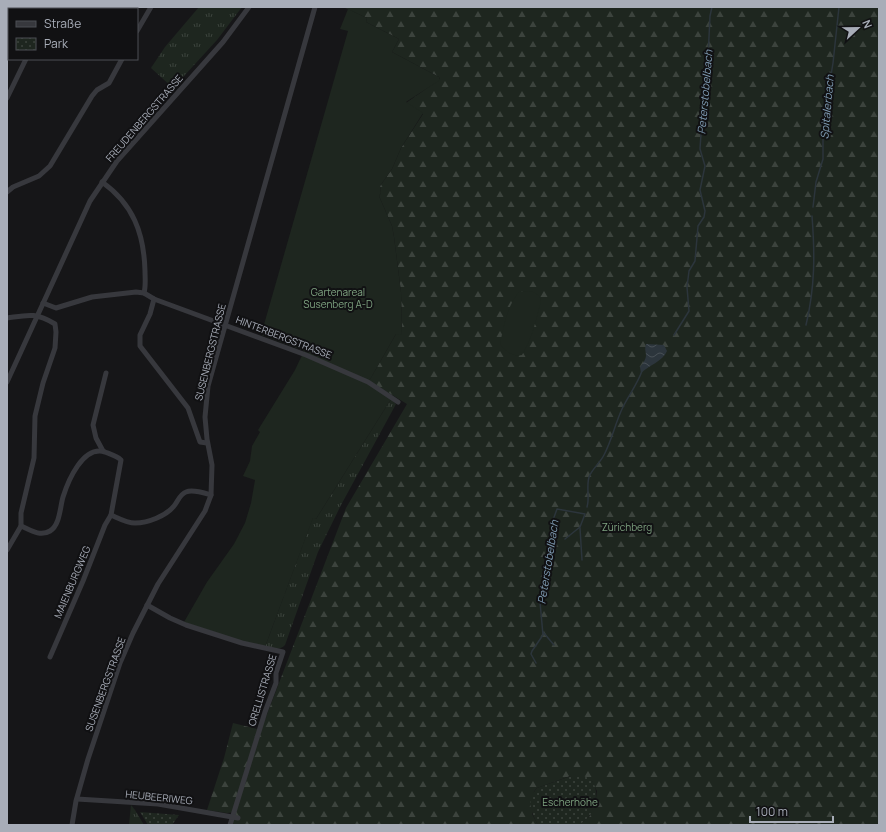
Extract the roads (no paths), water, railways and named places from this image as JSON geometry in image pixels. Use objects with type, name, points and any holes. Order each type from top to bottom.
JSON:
[{"type":"street","points":[[138,29],[151,7]]},
{"type":"street","name":"FREUDENBERGSTRASSE","points":[[7,382],[80,219],[102,182],[135,139],[223,42],[249,7]]},
{"type":"street","name":"SUSENBERGSTRASSE","points":[[72,825],[77,799],[91,748],[114,680],[133,632],[158,584],[205,511],[211,495],[213,478],[212,465],[207,443],[205,417],[207,394],[315,7]]},
{"type":"street","points":[[7,98],[26,60]]},
{"type":"street","points":[[7,192],[13,187],[38,176],[50,166],[92,96],[97,90],[109,83],[121,60]]},
{"type":"street","points":[[102,182],[112,189],[122,200],[129,209],[136,225],[142,242],[146,285],[144,293]]},
{"type":"street","name":"HINTERBERGSTRASSE","points":[[43,303],[56,308],[92,297],[136,292],[144,293],[349,373],[378,388],[398,402]]},
{"type":"street","points":[[154,298],[150,314],[140,335],[140,346],[188,408],[200,442],[207,443]]},
{"type":"street","points":[[7,318],[26,315],[37,316],[55,324],[56,340],[35,416],[34,458],[21,512],[21,526],[7,550]]},
{"type":"street","points":[[21,526],[39,534],[47,532],[53,528],[63,496],[81,461],[87,454],[103,451],[96,438],[93,425],[106,373]]},
{"type":"street","name":"MAIENBURGWEG","points":[[50,657],[83,581],[105,525],[111,515],[122,461],[120,458],[103,451]]},
{"type":"street","points":[[111,515],[127,522],[138,523],[157,518],[168,512],[182,494],[186,492],[194,491],[211,495]]},
{"type":"street","name":"ORELLISTRASSE","points":[[147,605],[170,618],[192,627],[242,643],[283,652],[276,673],[276,683],[265,712],[230,825]]},
{"type":"street","name":"HEUBEERIWEG","points":[[77,799],[158,804],[238,818]]},
{"type":"water","points":[[646,344],[664,345],[667,351],[662,358],[641,373],[640,367],[646,357]]},
{"type":"waterway","name":"Peterstobelbach","points":[[674,335],[689,311],[687,287],[689,271],[695,261],[698,226],[704,217],[705,211],[700,190],[705,166],[700,149],[702,99],[708,58],[710,16],[712,7]]},
{"type":"waterway","name":"Spitalerbach","points":[[813,207],[816,182],[823,159],[823,137],[826,127],[828,93],[839,7]]},
{"type":"waterway","name":"Spitalerbach","points":[[806,325],[814,271],[812,216]]},
{"type":"waterway","name":"Peterstobelbach","points":[[587,507],[589,477],[604,455],[617,420],[642,371]]},
{"type":"waterway","name":"Peterstobelbach","points":[[536,663],[531,654],[543,635],[540,602],[552,539],[553,520],[557,509],[585,514],[580,527],[565,539]]},
{"type":"waterway","points":[[580,528],[582,560]]},
{"type":"waterway","points":[[543,632],[554,645]]},
{"type":"park label","name":"Gartenareal Susenberg A-D","points":[[338,298]]},
{"type":"park label","name":"Zürichberg","points":[[627,527]]},
{"type":"park label","name":"Escherhöhe","points":[[570,802]]}]
